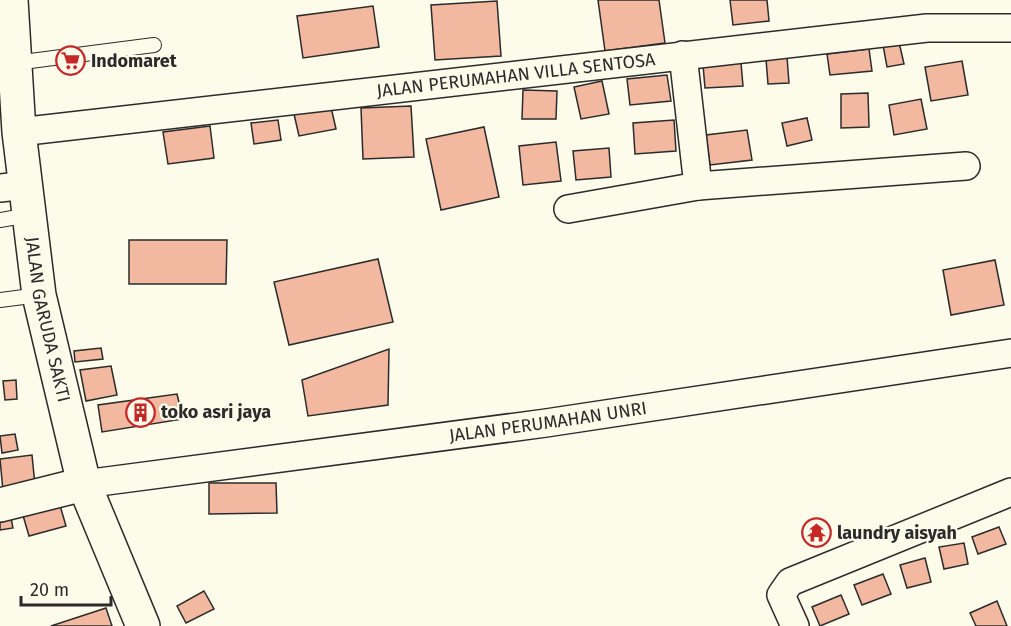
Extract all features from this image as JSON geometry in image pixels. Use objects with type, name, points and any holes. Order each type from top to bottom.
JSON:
[{"type":"main road","name":"JALAN GARUDA SAKTI","points":[[11,0],[19,132],[14,202],[39,295],[84,484],[143,626]]},
{"type":"main road","points":[[0,505],[84,484]]},
{"type":"street","name":"JALAN PERUMAHAN VILLA SENTOSA","points":[[19,132],[927,28],[1011,27]]},
{"type":"street","points":[[683,55],[698,186]]},
{"type":"street","points":[[568,209],[698,186],[966,166]]},
{"type":"street","name":"JALAN PERUMAHAN UNRI","points":[[84,484],[546,423],[1011,353]]},
{"type":"street","points":[[795,626],[782,595],[785,586],[790,582],[1011,492]]},
{"type":"lane","points":[[15,63],[154,45]]},
{"type":"lane","points":[[0,300],[39,295]]},
{"type":"building","points":[[598,0],[659,0],[665,43],[605,51]]},
{"type":"building","points":[[730,0],[767,0],[769,21],[733,25]]},
{"type":"building","points":[[497,1],[501,56],[435,60],[431,5]]},
{"type":"building","points":[[373,6],[379,47],[303,58],[297,16]]},
{"type":"building","points":[[899,42],[904,64],[887,67],[883,45]]},
{"type":"building","points":[[869,49],[872,71],[830,75],[827,54]]},
{"type":"building","points":[[787,57],[789,83],[768,84],[766,59]]},
{"type":"building","points":[[962,61],[968,95],[931,101],[925,67]]},
{"type":"building","points":[[741,63],[743,86],[705,88],[703,65]]},
{"type":"building","points":[[667,75],[671,101],[630,105],[627,79]]},
{"type":"building","points":[[602,81],[609,114],[581,119],[574,87]]},
{"type":"building","points":[[523,90],[557,91],[556,119],[522,119]]},
{"type":"building","points":[[868,93],[869,127],[841,128],[841,94]]},
{"type":"building","points":[[921,99],[927,129],[894,135],[889,105]]},
{"type":"building","points":[[411,106],[414,157],[363,159],[361,108]]},
{"type":"building","points":[[331,107],[336,129],[299,136],[294,114]]},
{"type":"building","points":[[807,118],[812,140],[787,146],[782,123]]},
{"type":"building","points":[[278,120],[281,140],[254,144],[251,123]]},
{"type":"building","points":[[674,120],[676,151],[635,154],[633,123]]},
{"type":"building","points":[[210,126],[214,158],[168,164],[163,132]]},
{"type":"building","points":[[484,127],[499,197],[441,210],[426,139]]},
{"type":"building","points":[[747,130],[752,160],[710,165],[706,135]]},
{"type":"building","points":[[556,142],[561,181],[523,185],[519,146]]},
{"type":"building","points":[[609,148],[611,177],[576,180],[573,151]]},
{"type":"building","points":[[129,240],[227,240],[226,284],[129,284]]},
{"type":"building","points":[[378,259],[393,322],[289,345],[274,282]]},
{"type":"building","points":[[995,260],[1004,305],[951,315],[943,270]]},
{"type":"building","points":[[101,348],[103,359],[75,362],[74,351]]},
{"type":"building","points":[[389,349],[388,405],[308,416],[302,380]]},
{"type":"building","points":[[111,366],[117,395],[86,401],[80,370]]},
{"type":"building","points":[[16,380],[17,399],[5,400],[3,381]]},
{"type":"building","name":"toko asri jaya","points":[[177,394],[183,419],[102,432],[98,405]]},
{"type":"building","points":[[15,434],[18,450],[2,453],[0,436]]},
{"type":"building","points":[[32,455],[35,485],[3,491],[0,459]]},
{"type":"building","points":[[209,483],[276,483],[277,513],[209,514]]},
{"type":"building","points":[[59,502],[66,526],[29,536],[22,512]]},
{"type":"building","points":[[10,513],[13,528],[0,530],[0,515]]},
{"type":"building","points":[[999,527],[1006,544],[978,554],[972,537]]},
{"type":"building","points":[[964,543],[968,564],[944,569],[939,547]]},
{"type":"building","points":[[925,558],[931,582],[907,588],[900,565]]},
{"type":"building","points":[[883,574],[891,594],[862,605],[854,585]]},
{"type":"building","points":[[204,591],[214,609],[186,623],[177,606]]},
{"type":"building","points":[[841,595],[849,614],[820,626],[812,607]]},
{"type":"building","points":[[997,601],[1007,626],[976,626],[970,613]]},
{"type":"building","points":[[106,608],[112,626],[51,626]]},
{"type":"place","name":"Indomaret","points":[[70,61]]},
{"type":"place","name":"toko asri jaya","points":[[140,412]]},
{"type":"place","name":"laundry aisyah","points":[[816,533]]}]
